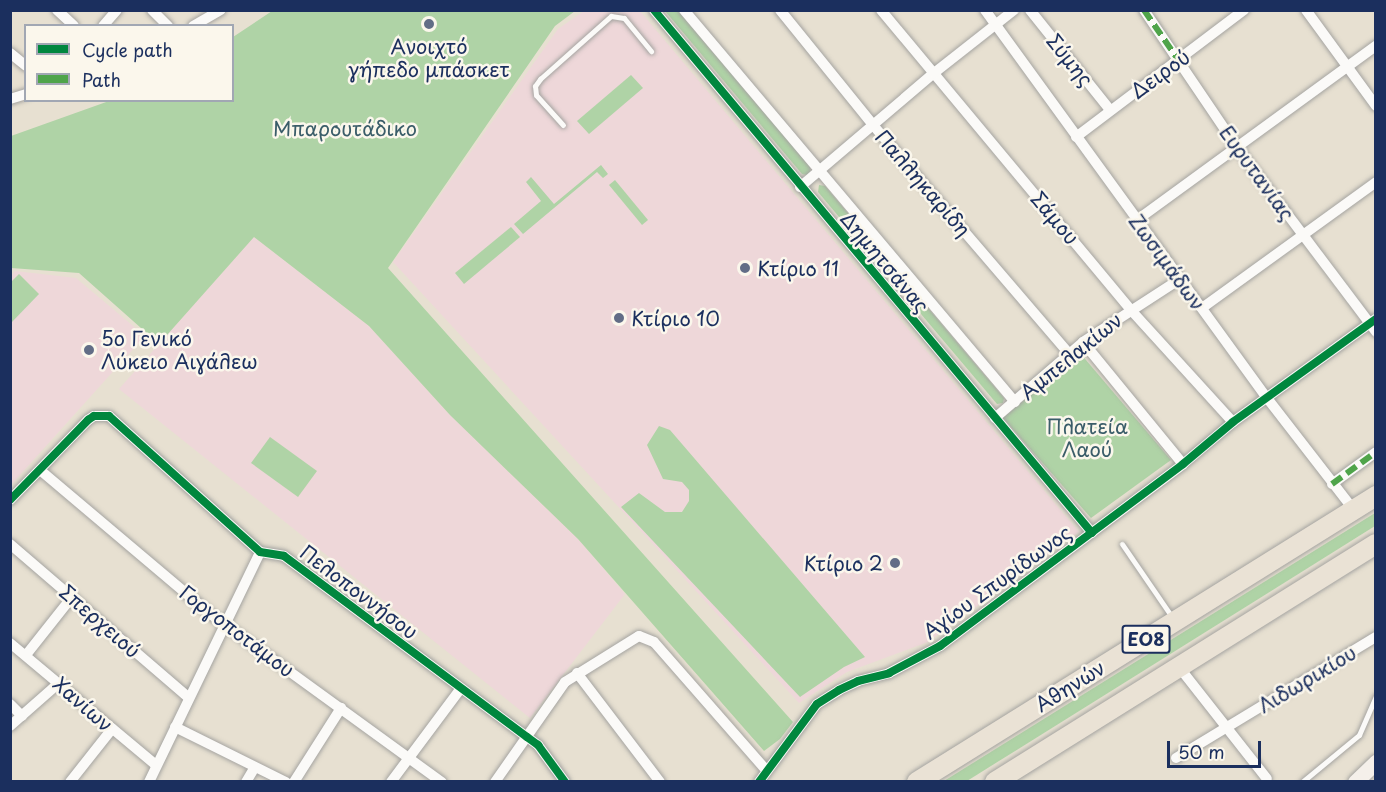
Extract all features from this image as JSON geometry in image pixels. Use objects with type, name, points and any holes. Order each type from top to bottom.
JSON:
[{"type":"highway","name":"Αθηνών","points":[[917,782],[1376,496]]},
{"type":"highway","name":"Αθηνών","points":[[995,782],[1376,544]]},
{"type":"street","points":[[57,10],[72,24]]},
{"type":"street","points":[[105,24],[117,10]]},
{"type":"street","points":[[152,10],[166,24]]},
{"type":"street","points":[[196,24],[220,10]]},
{"type":"street","name":"Δημητσάνας","points":[[654,10],[1092,533]]},
{"type":"street","name":"Δημητσάνας","points":[[684,10],[1015,402]]},
{"type":"street","name":"Παλληκαρίδη","points":[[780,10],[873,125],[1069,354]]},
{"type":"street","name":"Σάμου","points":[[881,10],[1130,309],[1233,422]]},
{"type":"street","name":"Ζωσιμάδων","points":[[985,10],[1267,398],[1353,510]]},
{"type":"street","points":[[800,187],[934,73],[1014,10]]},
{"type":"street","name":"Σύμης","points":[[1030,10],[1110,110]]},
{"type":"street","name":"Ευρυτανίας","points":[[1144,10],[1236,146],[1301,234],[1373,325]]},
{"type":"street","name":"Δειρού","points":[[1076,137],[1244,10]]},
{"type":"street","points":[[1306,10],[1376,106]]},
{"type":"street","points":[[1137,220],[1376,46]]},
{"type":"street","points":[[10,53],[24,64]]},
{"type":"street","points":[[1202,309],[1301,234],[1376,182]]},
{"type":"street","name":"Αμπελακίων","points":[[995,418],[1083,342],[1130,309],[1180,279]]},
{"type":"street","name":"Αγίου Σπυρίδωνος","points":[[759,782],[817,704],[839,690],[889,673],[940,646],[1183,464],[1233,422],[1373,325]]},
{"type":"street","points":[[1083,342],[1183,464]]},
{"type":"street","name":"Πελοποννήσου","points":[[40,470],[88,420],[102,414],[114,420],[260,552],[284,556],[538,745],[566,782]]},
{"type":"street","points":[[1332,484],[1376,452]]},
{"type":"street","points":[[10,500],[40,470]]},
{"type":"street","name":"Γοργοποτάμου","points":[[40,470],[225,625],[442,782]]},
{"type":"street","name":"Σπερχειού","points":[[10,544],[189,698]]},
{"type":"street","points":[[149,782],[260,552]]},
{"type":"street","points":[[26,655],[72,597]]},
{"type":"street","points":[[495,782],[565,682],[635,637],[644,636],[654,642],[767,771]]},
{"type":"street","name":"Λιδωρικίου","points":[[1176,758],[1376,637]]},
{"type":"street","name":"Χανίων","points":[[10,643],[156,765]]},
{"type":"street","points":[[1179,667],[1267,779]]},
{"type":"street","points":[[577,673],[660,782]]},
{"type":"street","points":[[10,726],[59,683]]},
{"type":"street","points":[[391,782],[460,688]]},
{"type":"street","points":[[10,704],[22,716]]},
{"type":"street","points":[[294,782],[341,708]]},
{"type":"street","points":[[175,727],[285,782]]},
{"type":"street","points":[[70,782],[112,729]]},
{"type":"street","points":[[1355,782],[1376,762]]},
{"type":"street","points":[[246,782],[255,767]]},
{"type":"lane","points":[[563,125],[536,95],[536,86],[540,79],[611,16],[624,18],[651,51]]},
{"type":"lane","points":[[1122,544],[1174,621]]},
{"type":"lane","points":[[1302,782],[1359,735],[1376,696]]},
{"type":"shaded area","points":[[584,11],[640,11],[1079,532],[928,642],[847,672],[799,703],[393,262],[558,29]]},
{"type":"shaded area","points":[[254,237],[369,326],[450,415],[578,539],[625,594],[530,718],[119,389]]},
{"type":"shaded area","points":[[15,271],[76,278],[145,336],[11,485],[11,276]]},
{"type":"green space","name":"Μπαρουτάδικο","points":[[272,11],[575,11],[555,26],[388,268],[793,722],[780,739],[764,751],[578,539],[450,415],[369,326],[254,237],[159,344],[79,273],[11,268],[11,136],[106,102],[234,102],[234,36]]},
{"type":"green space","points":[[665,11],[678,11],[810,167],[807,175],[802,174]]},
{"type":"green space","points":[[631,75],[643,88],[589,134],[577,121]]},
{"type":"green space","points":[[601,165],[608,174],[603,178],[597,172],[523,234],[514,224],[541,201],[526,182],[531,177],[554,204]]},
{"type":"green space","points":[[615,180],[648,220],[642,225],[609,185]]},
{"type":"green space","points":[[819,185],[825,186],[1004,398],[1003,403],[997,404],[818,192]]},
{"type":"green space","points":[[511,227],[520,237],[464,284],[455,273]]},
{"type":"green space","points":[[19,274],[39,294],[11,323],[11,282]]},
{"type":"green space","name":"Πλατεία Λαού","points":[[1080,353],[1171,460],[1091,518],[1003,418]]},
{"type":"green space","points":[[659,426],[670,430],[865,657],[844,667],[800,697],[621,507],[639,493],[665,512],[682,512],[689,501],[689,490],[682,482],[663,479],[647,445]]},
{"type":"green space","points":[[270,437],[317,471],[298,497],[251,463]]},
{"type":"green space","points":[[1375,513],[1375,526],[967,781],[944,781]]},
{"type":"marked path","points":[[1144,10],[1179,61]]},
{"type":"marked path","points":[[1332,484],[1376,452]]},
{"type":"cycle path","points":[[654,10],[1092,533]]},
{"type":"cycle path","points":[[759,782],[817,704],[858,681],[889,673],[940,646],[1183,464],[1233,422],[1376,319]]},
{"type":"cycle path","points":[[10,500],[88,420],[94,416],[109,416],[260,552],[284,556],[538,745],[565,782]]},
{"type":"place","name":"Ανοιχτό γήπεδο μπάσκετ","points":[[429,24]]},
{"type":"place","name":"Κτίριο 11","points":[[745,268]]},
{"type":"place","name":"Κτίριο 10","points":[[619,318]]},
{"type":"place","name":"5ο Γενικό Λύκειο Αιγάλεω","points":[[89,350]]},
{"type":"place","name":"Κτίριο 2","points":[[895,563]]}]
